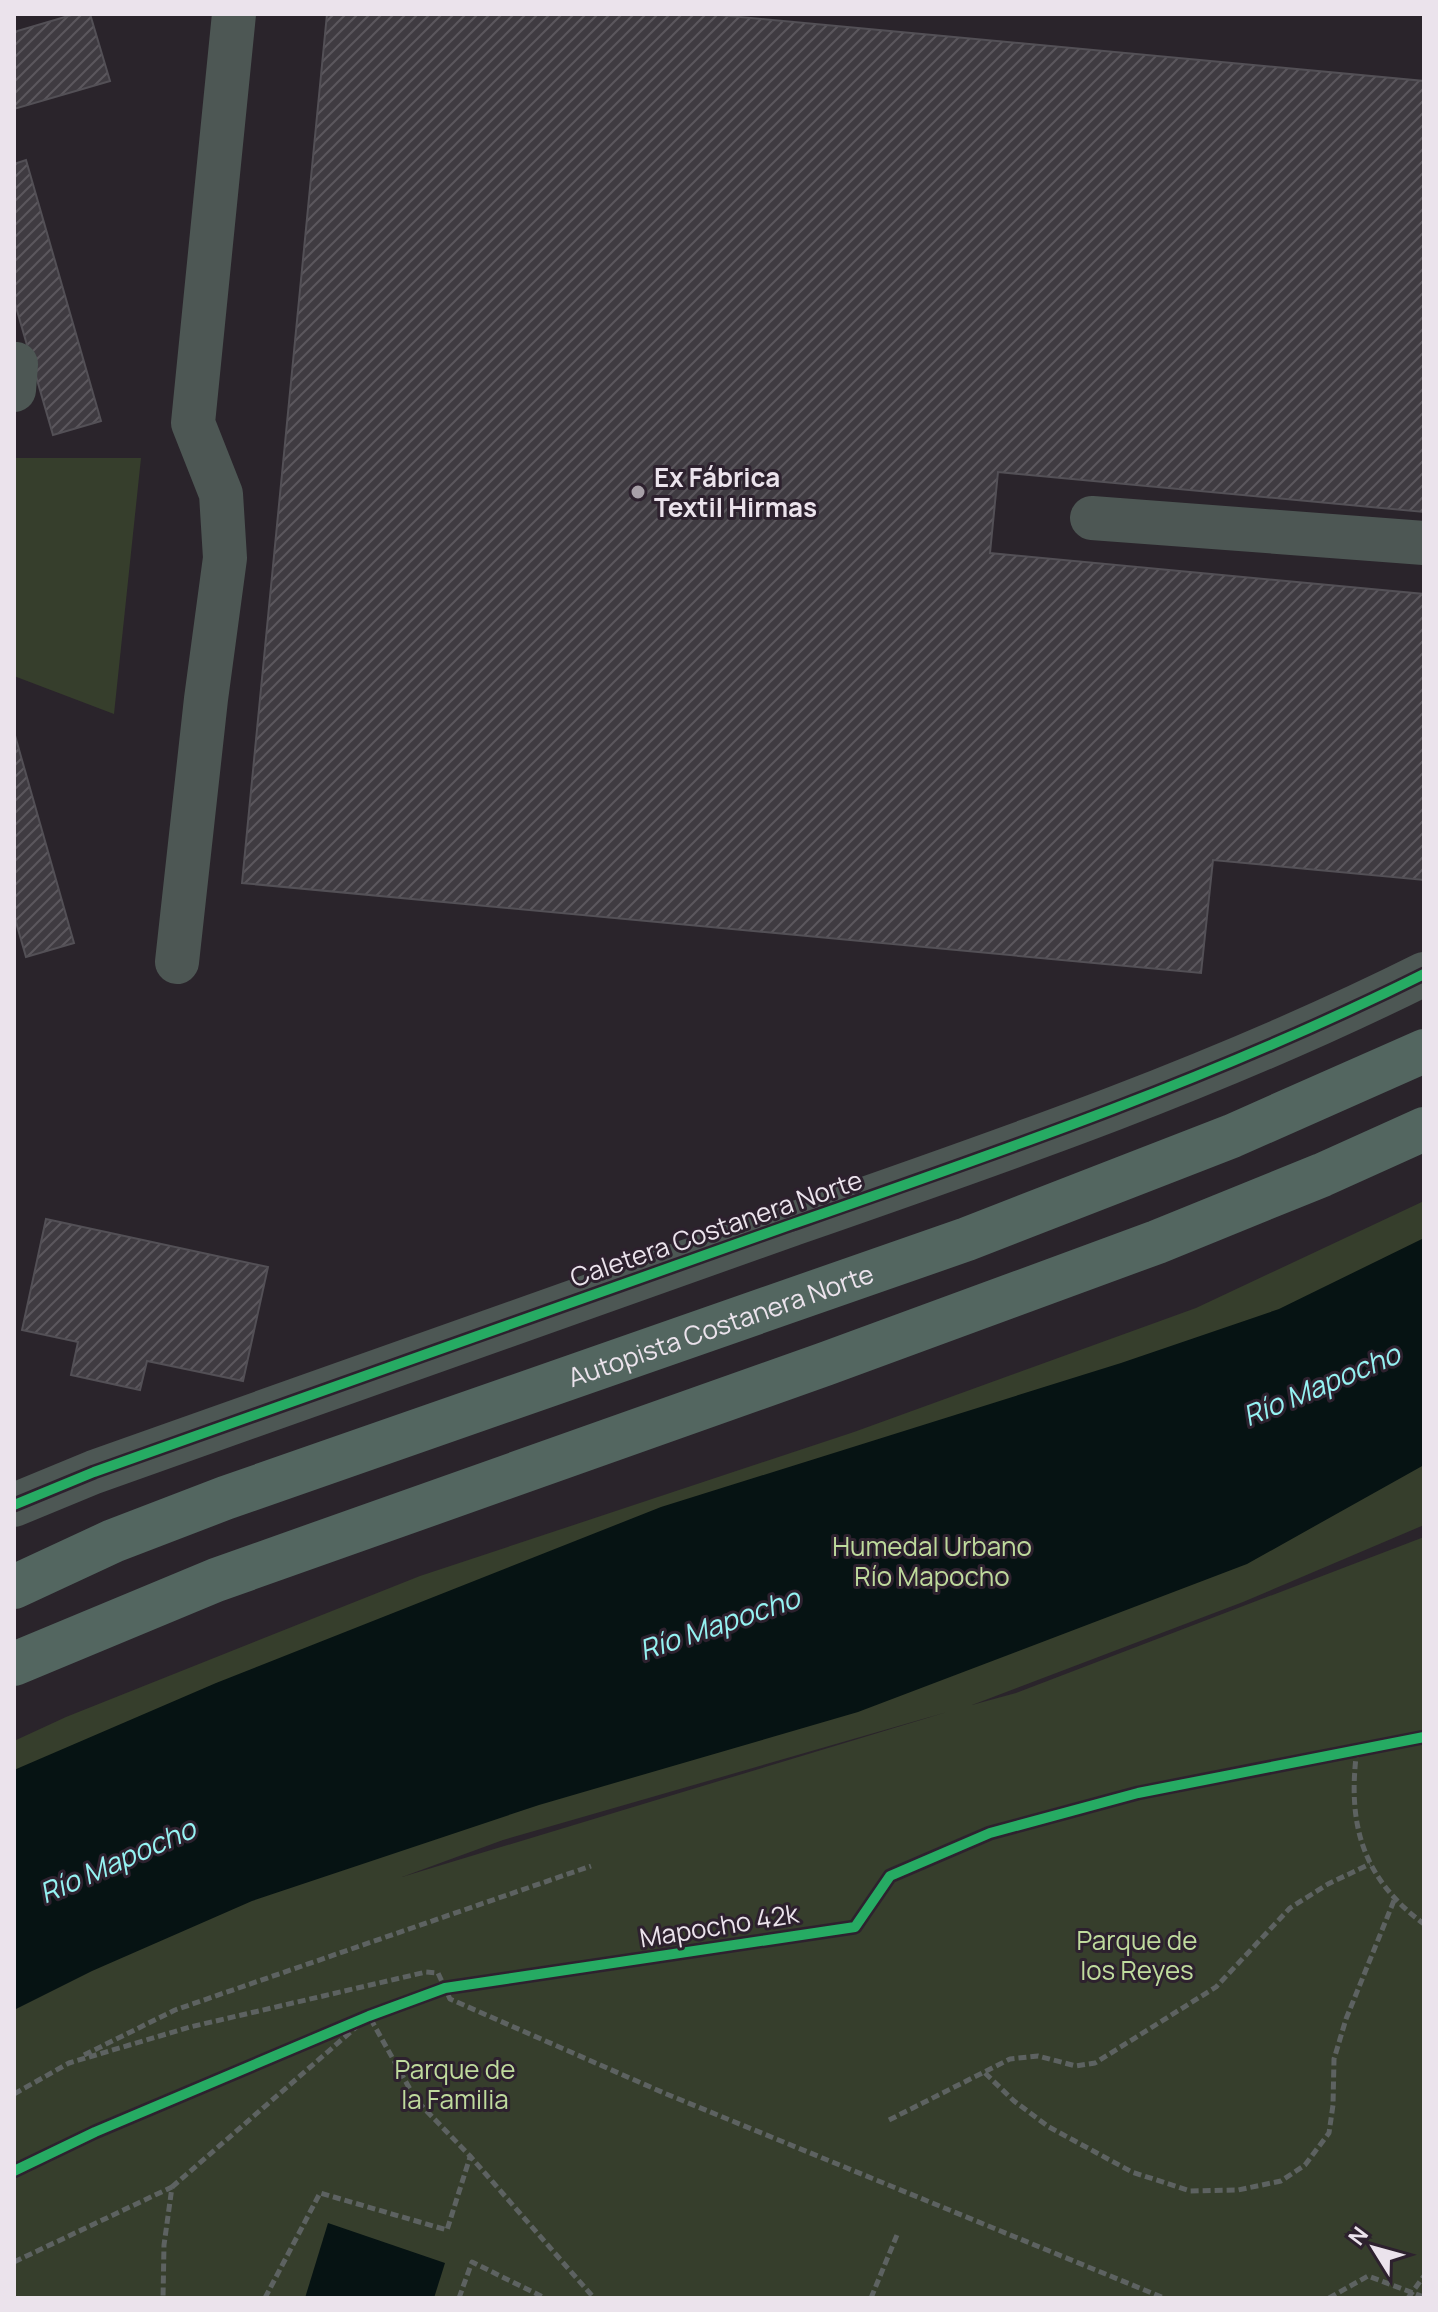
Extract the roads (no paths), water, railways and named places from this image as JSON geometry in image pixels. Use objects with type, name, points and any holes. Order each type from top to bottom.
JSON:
[{"type":"highway","name":"Autopista Costanera Norte","points":[[14,1587],[113,1541],[225,1498],[967,1239],[1232,1136],[1424,1051]]},
{"type":"highway","points":[[14,1664],[216,1580],[1157,1242],[1322,1175],[1424,1129]]},
{"type":"street","points":[[177,962],[225,558],[221,494],[193,423],[234,14]]},
{"type":"street","points":[[1092,518],[1424,543]]},
{"type":"street","name":"Caletera Costanera Norte","points":[[14,1505],[109,1466],[1162,1091],[1372,1000],[1424,974]]},
{"type":"water","name":"Humedal Urbano Río Mapocho","points":[[1424,1238],[1424,1465],[1247,1564],[858,1712],[539,1805],[252,1901],[92,1971],[14,2010],[14,1770],[216,1683],[661,1507],[1121,1363],[1279,1309]]},
{"type":"water","points":[[328,2223],[445,2263],[434,2298],[305,2298]]},
{"type":"place","name":"Ex Fábrica Textil Hirmas","points":[[638,492]]},
{"type":"water label","name":"Río Mapocho","points":[[1321,1384]]},
{"type":"water label","name":"Río Mapocho","points":[[719,1623]]},
{"type":"water label","name":"Río Mapocho","points":[[117,1860]]},
{"type":"park label","name":"Parque de los Reyes","points":[[1137,1955]]},
{"type":"park label","name":"Parque de la Familia","points":[[455,2084]]}]
